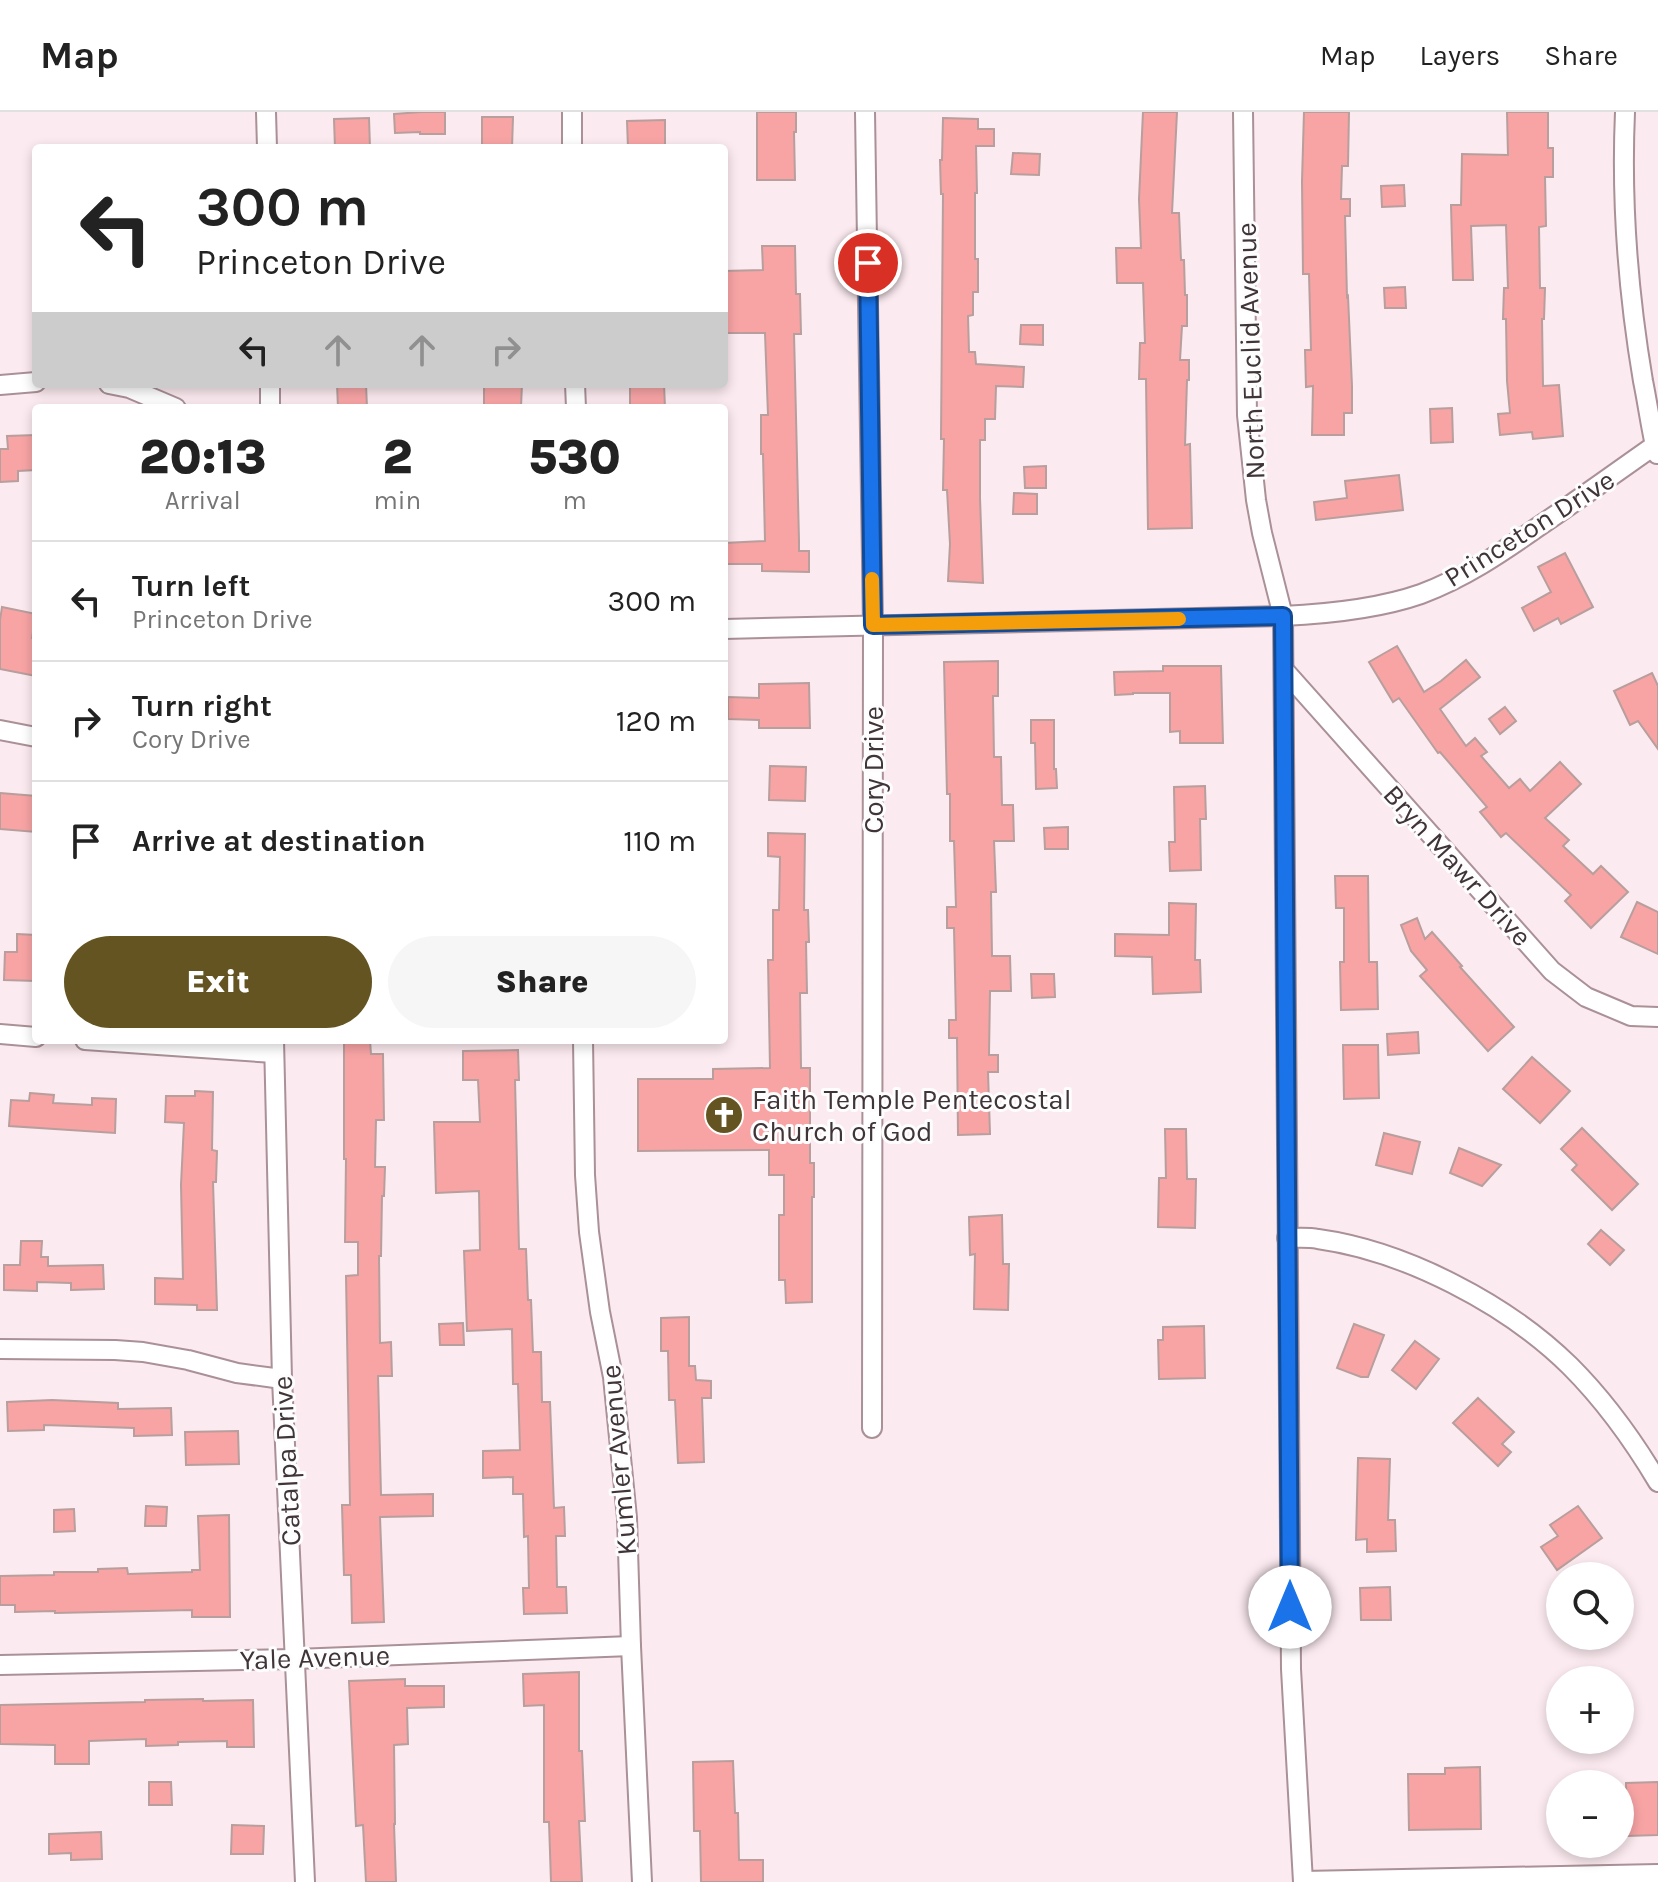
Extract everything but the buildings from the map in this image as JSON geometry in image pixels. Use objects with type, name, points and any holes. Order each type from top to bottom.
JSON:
[{"type":"street","points":[[266,112],[267,144]]},
{"type":"street","points":[[572,112],[572,144]]},
{"type":"street","name":"Cory Drive","points":[[865,112],[873,625],[872,1428]]},
{"type":"street","name":"North Euclid Avenue","points":[[1243,112],[1250,454],[1262,533],[1283,616],[1291,1669],[1303,1882]]},
{"type":"street","points":[[1625,112],[1623,152],[1630,285],[1638,349],[1657,448]]},
{"type":"street","points":[[0,385],[32,382]]},
{"type":"street","points":[[129,388],[167,404]]},
{"type":"street","name":"Princeton Drive","points":[[728,629],[1312,615],[1390,602],[1420,594],[1461,577],[1657,448]]},
{"type":"street","name":"Bryn Mawr Drive","points":[[1284,670],[1552,971],[1586,997],[1631,1016],[1658,1017]]},
{"type":"street","points":[[0,730],[32,736]]},
{"type":"street","points":[[0,1034],[32,1037]]},
{"type":"street","points":[[193,1044],[274,1047]]},
{"type":"street","name":"Kumler Avenue","points":[[583,1044],[589,1232],[613,1377],[627,1518],[642,1882]]},
{"type":"street","name":"Catalpa Drive","points":[[274,1047],[282,1379],[305,1882]]},
{"type":"street","points":[[1287,1238],[1316,1238],[1368,1250],[1408,1264],[1461,1288],[1504,1314],[1569,1365],[1622,1425],[1658,1482]]},
{"type":"street","points":[[0,1349],[143,1352],[237,1373],[282,1379]]},
{"type":"street","name":"Yale Avenue","points":[[0,1665],[295,1659],[631,1646]]},
{"type":"street","points":[[1303,1882],[1658,1874]]},
{"type":"slow traffic","points":[[872,579],[873,625],[1179,619]]},
{"type":"place","name":"Faith Temple Pentecostal Church of God","points":[[724,1115]]},
{"type":"route","points":[[868,263],[873,625],[1283,616],[1290,1607]]}]
